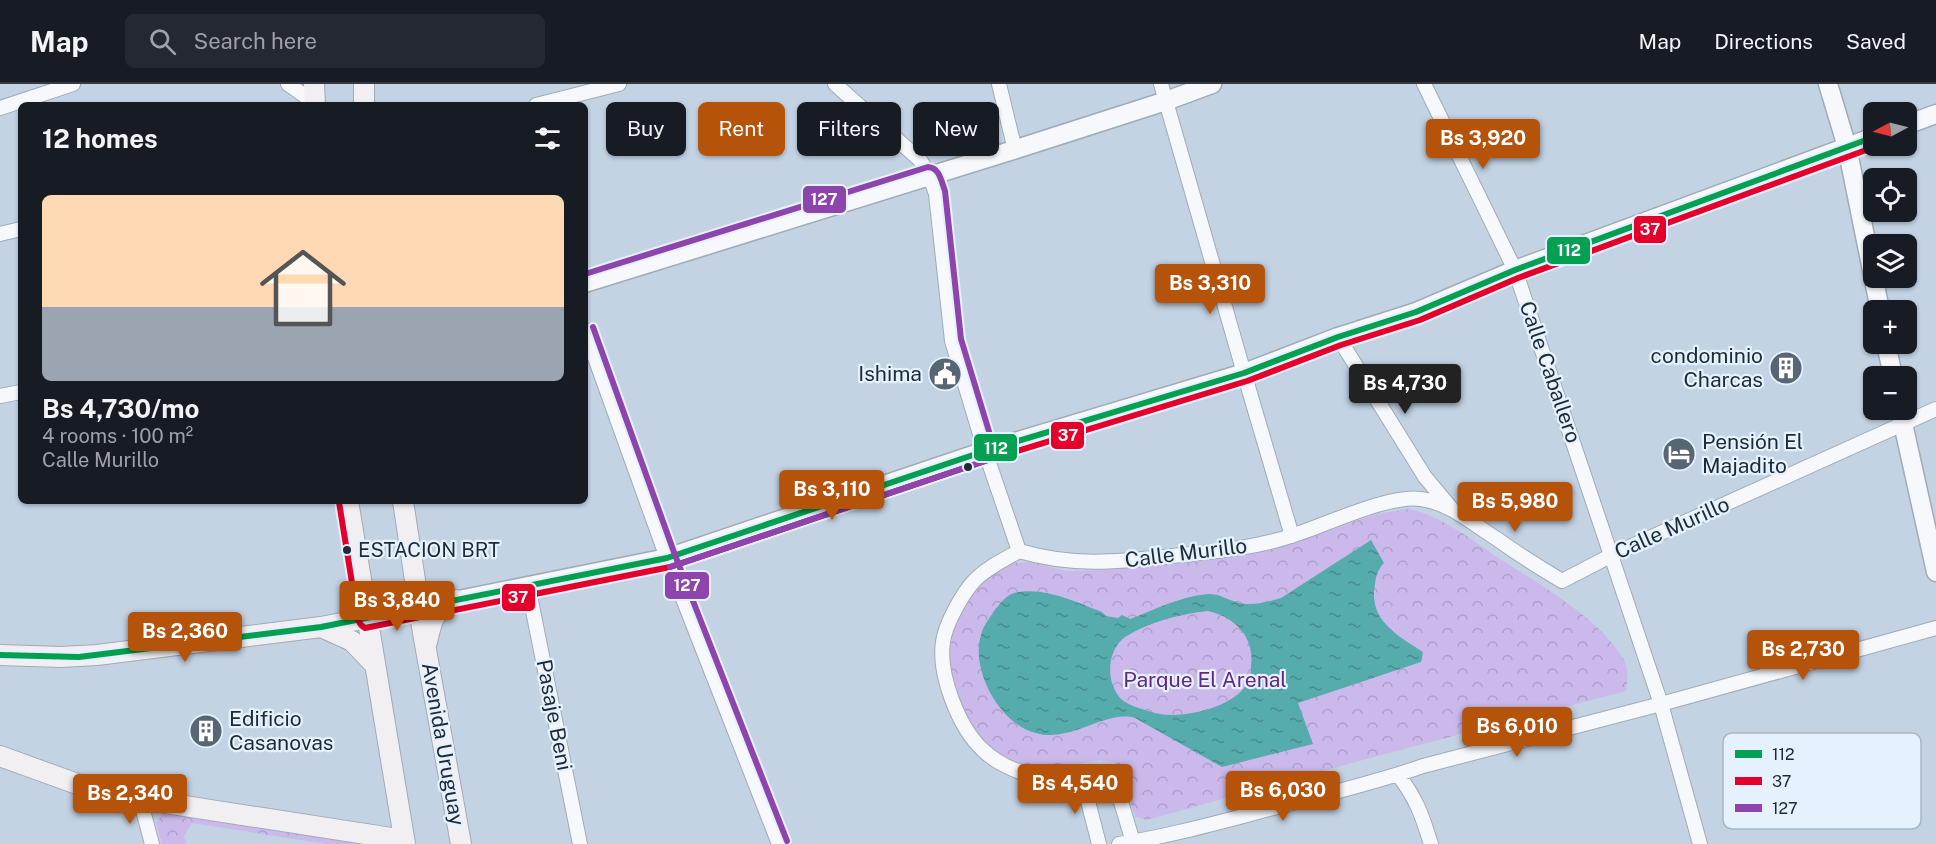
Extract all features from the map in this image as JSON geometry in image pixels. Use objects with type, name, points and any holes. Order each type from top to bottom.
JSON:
[{"type":"main road","points":[[364,84],[364,102]]},
{"type":"main road","points":[[0,756],[80,785],[140,799],[405,842],[348,504]]},
{"type":"main road","name":"Avenida Uruguay","points":[[403,504],[425,647],[461,844]]},
{"type":"main road","points":[[425,647],[431,622],[442,607],[456,600]]},
{"type":"main road","points":[[0,655],[88,656],[321,627],[419,608]]},
{"type":"main road","points":[[321,627],[352,641],[375,665]]},
{"type":"street","points":[[18,102],[73,84]]},
{"type":"street","points":[[288,84],[314,98]]},
{"type":"street","points":[[549,102],[619,84]]},
{"type":"street","points":[[835,84],[920,160],[930,177],[936,194],[952,341],[985,451],[1019,551],[996,564],[974,581],[949,621],[943,643],[945,676],[953,704],[972,739],[984,751],[1021,772],[1042,778],[1082,778],[1113,774],[1126,843],[1158,841],[1398,775],[1423,766],[1661,704],[1936,628]]},
{"type":"street","points":[[999,84],[1015,150]]},
{"type":"street","points":[[588,282],[1015,150],[1163,93],[1212,84]]},
{"type":"street","name":"Calle Caballero","points":[[1424,84],[1515,270],[1661,704],[1700,844]]},
{"type":"street","points":[[1828,84],[1847,147],[1878,300]]},
{"type":"street","points":[[1163,93],[1292,536]]},
{"type":"street","points":[[0,108],[18,102]]},
{"type":"street","points":[[1917,121],[1936,114]]},
{"type":"street","points":[[419,608],[667,558],[985,451],[1244,373],[1338,337],[1416,312],[1515,270],[1863,141]]},
{"type":"street","points":[[0,234],[18,230]]},
{"type":"street","name":"Calle Murillo","points":[[1338,337],[1425,477],[1452,509],[1535,566],[1562,581],[1895,420]]},
{"type":"street","points":[[588,338],[667,558],[779,844]]},
{"type":"street","points":[[0,396],[18,393]]},
{"type":"street","name":"Calle Murillo","points":[[1917,413],[1936,409]]},
{"type":"street","points":[[1902,420],[1936,572]]},
{"type":"street","name":"Calle Murillo","points":[[1019,551],[1044,558],[1104,563],[1222,551],[1292,536],[1350,515],[1405,499],[1420,499],[1452,509]]},
{"type":"street","name":"Pasaje Beni","points":[[528,586],[580,844]]},
{"type":"street","points":[[1398,775],[1419,806],[1431,844]]},
{"type":"street","points":[[1082,778],[1100,844]]},
{"type":"street","points":[[140,799],[152,844]]},
{"type":"green space","name":"Parque El Arenal","points":[[1408,509],[1444,522],[1456,529],[1547,589],[1595,625],[1608,638],[1625,662],[1626,691],[1381,755],[1147,820],[1135,817],[1119,764],[1100,760],[1056,768],[1039,768],[1021,764],[992,750],[976,733],[964,710],[954,686],[949,660],[952,635],[963,607],[979,585],[1007,563],[1032,562],[1066,571],[1102,570],[1217,558],[1282,547],[1376,514]]},
{"type":"green space","points":[[163,814],[189,814],[377,844],[326,844],[192,823],[184,836],[186,844],[162,844],[156,822]]},
{"type":"water","points":[[1371,540],[1384,563],[1375,581],[1374,597],[1380,617],[1395,633],[1423,652],[1421,662],[1298,703],[1313,744],[1222,767],[1135,718],[1123,716],[1110,718],[1055,735],[1040,734],[1025,729],[1014,722],[995,701],[979,661],[979,648],[986,623],[1005,598],[1014,593],[1025,591],[1048,593],[1102,612],[1106,616],[1118,618],[1122,615],[1130,619],[1199,595],[1216,595],[1247,604],[1281,598]],"holes":[[[1208,611],[1235,623],[1250,646],[1250,675],[1247,684],[1240,692],[1218,706],[1178,715],[1155,713],[1133,706],[1121,699],[1112,684],[1110,666],[1115,650],[1125,637],[1154,623],[1187,614]]]},
{"type":"water","points":[[1805,634],[1807,643],[1786,648],[1783,646],[1783,638]]},
{"type":"transit line","name":"112","points":[[0,655],[79,657],[321,627],[667,558],[985,451],[1244,373],[1338,337],[1416,312],[1515,270],[1863,141]]},
{"type":"transit line","name":"37","points":[[339,504],[358,620],[365,628],[670,567],[988,460],[1247,381],[1341,345],[1420,320],[1518,278],[1863,151]]},
{"type":"transit line","name":"127","points":[[588,273],[928,167],[938,172],[945,191],[961,339],[994,448],[992,457],[670,567]]},
{"type":"transit line","name":"127","points":[[593,327],[675,555],[787,841]]},
{"type":"place","name":"condominio Charcas","points":[[1786,368]]},
{"type":"place","name":"Ishima","points":[[945,374]]},
{"type":"place","name":"Pensión El Majadito","points":[[1679,454]]},
{"type":"place","name":"ESTACION BRT","points":[[347,550]]},
{"type":"place","name":"Edificio Casanovas","points":[[206,731]]}]
